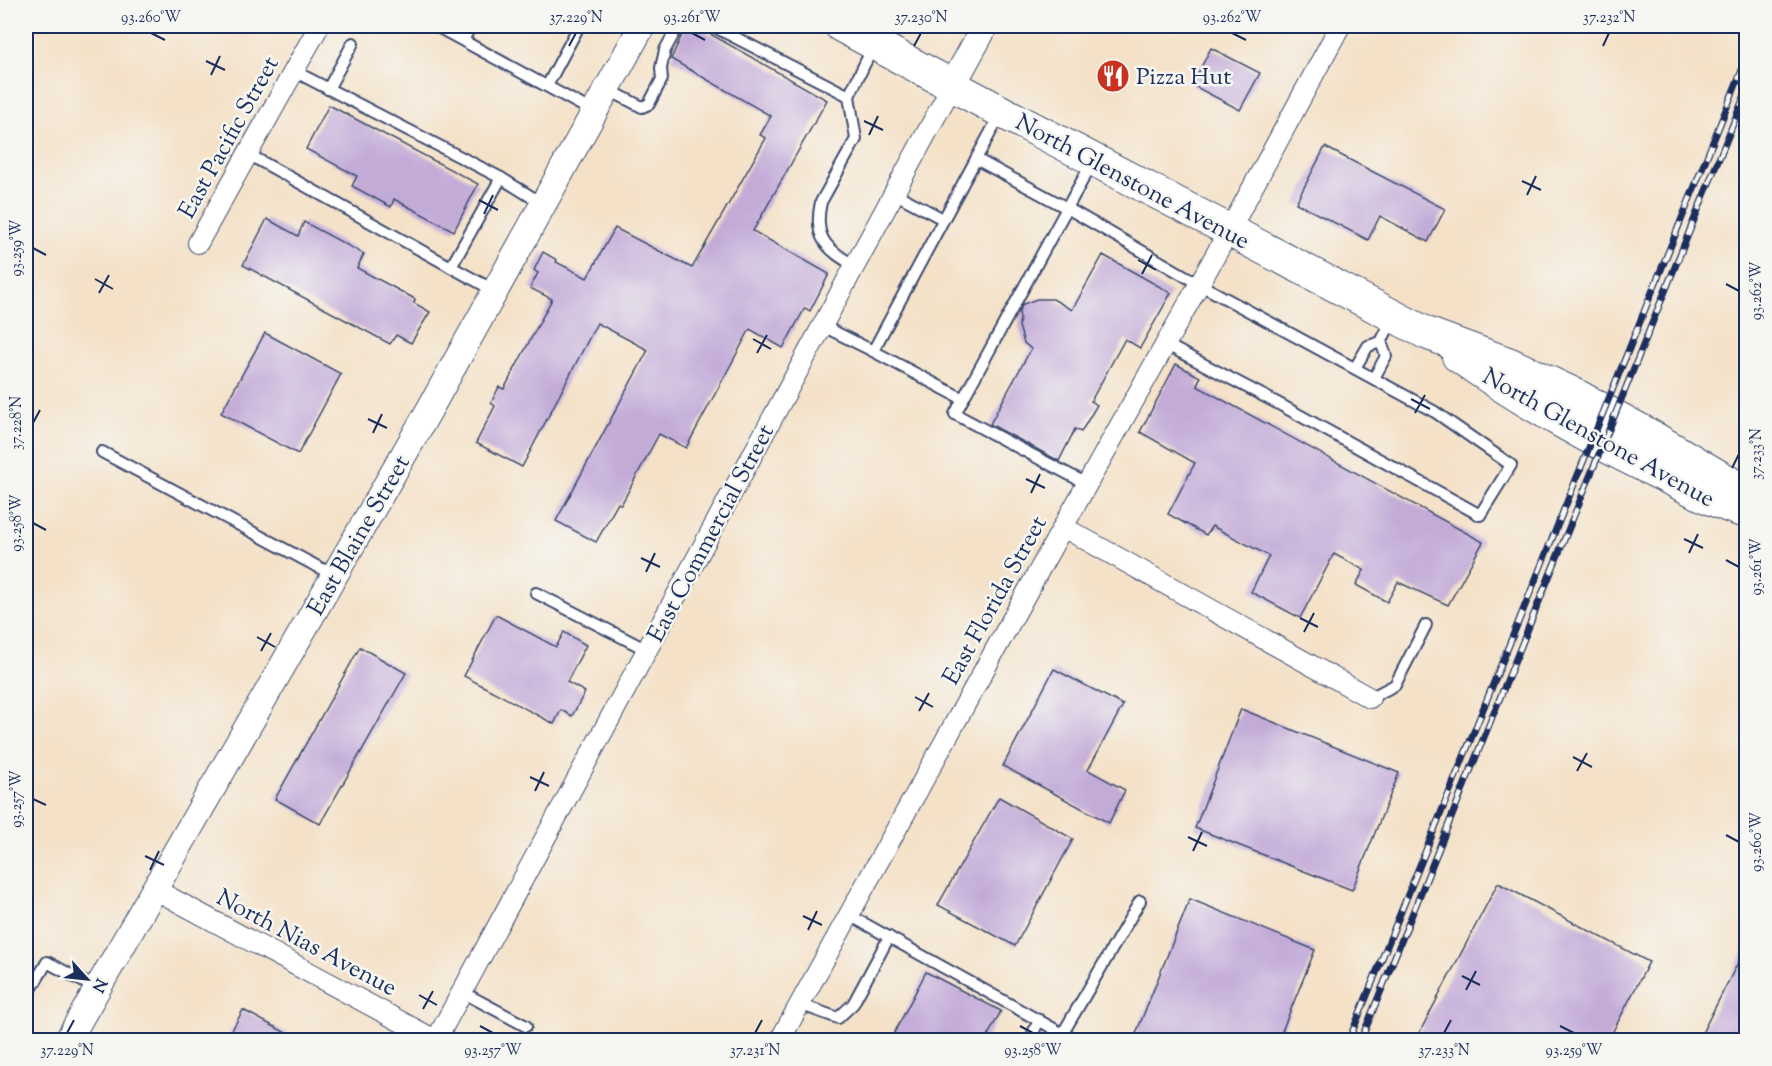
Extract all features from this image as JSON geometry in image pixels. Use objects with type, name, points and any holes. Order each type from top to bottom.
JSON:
[{"type":"main road","name":"North Glenstone Avenue","points":[[841,26],[1229,231],[1387,330],[1426,333],[1510,364],[1574,394],[1654,438],[1732,484],[1746,495]]},
{"type":"main road","name":"North Glenstone Avenue","points":[[1426,333],[1501,387],[1556,419],[1656,472],[1726,506],[1746,512]]},
{"type":"street","name":"East Pacific Street","points":[[198,243],[319,26]]},
{"type":"street","name":"East Blaine Street","points":[[68,1041],[335,576],[642,26]]},
{"type":"street","name":"East Commercial Street","points":[[435,1041],[985,26]]},
{"type":"street","name":"East Florida Street","points":[[780,1041],[1229,231],[1340,26]]},
{"type":"street","points":[[1063,527],[1370,698]]},
{"type":"street","name":"North Nias Avenue","points":[[154,889],[435,1041]]},
{"type":"lane","points":[[436,26],[595,112]]},
{"type":"lane","points":[[463,40],[471,26]]},
{"type":"lane","points":[[547,86],[579,26]]},
{"type":"lane","points":[[607,89],[642,107],[650,104],[662,79],[660,68],[665,50],[678,26]]},
{"type":"lane","points":[[714,26],[849,96]]},
{"type":"lane","points":[[328,89],[353,44]]},
{"type":"lane","points":[[855,266],[833,253],[824,243],[819,233],[819,213],[821,202],[856,139],[849,96],[874,44]]},
{"type":"lane","points":[[294,71],[501,178],[544,204]]},
{"type":"lane","points":[[873,351],[1002,112]]},
{"type":"lane","points":[[248,154],[495,291]]},
{"type":"lane","points":[[976,159],[1199,284],[1435,412],[1511,465],[1480,515],[1166,344]]},
{"type":"lane","points":[[1087,484],[955,414],[1093,160]]},
{"type":"lane","points":[[451,267],[501,178]]},
{"type":"lane","points":[[894,193],[943,219]]},
{"type":"lane","points":[[823,326],[963,399]]},
{"type":"lane","points":[[1355,368],[1368,346],[1387,330]]},
{"type":"lane","points":[[1374,378],[1386,356],[1387,330]]},
{"type":"lane","points":[[102,452],[335,576]]},
{"type":"lane","points":[[536,593],[647,650]]},
{"type":"lane","points":[[1370,698],[1395,685],[1426,625]]},
{"type":"lane","points":[[1063,1033],[1140,902]]},
{"type":"lane","points":[[849,915],[1074,1041]]},
{"type":"lane","points":[[799,1004],[838,1017],[853,1004],[889,936]]},
{"type":"lane","points":[[27,990],[47,962],[98,989]]},
{"type":"lane","points":[[462,992],[526,1026]]},
{"type":"lane","points":[[1030,1041],[1039,1020]]},
{"type":"building","points":[[686,26],[696,26],[827,100],[753,231],[829,274],[810,311],[805,308],[783,348],[750,329],[686,448],[659,434],[621,505],[618,503],[596,542],[556,521],[648,350],[597,323],[522,467],[476,443],[495,406],[491,403],[499,387],[504,389],[552,299],[530,288],[538,273],[534,270],[543,252],[557,260],[556,262],[587,278],[615,228],[692,268],[766,138],[760,135],[771,116],[671,59]]},
{"type":"building","points":[[1211,48],[1260,73],[1240,110],[1192,85]]},
{"type":"building","points":[[329,105],[478,184],[454,231],[394,199],[391,207],[352,186],[357,176],[306,149]]},
{"type":"building","points":[[1325,147],[1445,209],[1428,242],[1380,216],[1368,240],[1296,203]]},
{"type":"building","points":[[267,219],[298,236],[304,222],[364,254],[357,268],[415,299],[414,303],[430,312],[411,343],[396,335],[390,344],[243,265]]},
{"type":"building","points":[[1103,255],[1171,293],[1140,348],[1125,339],[1091,401],[1097,405],[1081,432],[1075,429],[1059,461],[990,424],[1031,349],[1024,343],[1019,326],[1019,312],[1023,304],[1037,299],[1053,299],[1072,310]]},
{"type":"building","points":[[265,333],[341,374],[298,454],[221,413]]},
{"type":"building","points":[[1176,364],[1200,377],[1197,386],[1483,542],[1448,605],[1398,582],[1387,602],[1356,585],[1364,570],[1334,554],[1300,618],[1251,592],[1269,556],[1212,526],[1206,535],[1168,514],[1195,463],[1140,432]]},
{"type":"building","points":[[496,615],[556,647],[564,632],[586,645],[567,682],[585,692],[572,716],[561,710],[554,724],[464,676]]},
{"type":"building","points":[[360,647],[406,673],[320,824],[275,799]]},
{"type":"building","points":[[1054,669],[1123,705],[1088,770],[1125,790],[1109,823],[1003,766]]},
{"type":"building","points":[[1241,709],[1399,773],[1352,890],[1195,828]]},
{"type":"building","points":[[999,797],[1073,839],[1015,946],[938,905]]},
{"type":"building","points":[[1498,883],[1649,962],[1608,1041],[1415,1041]]},
{"type":"building","points":[[1190,899],[1315,950],[1278,1041],[1133,1041]]},
{"type":"building","points":[[1746,947],[1746,1041],[1716,1041],[1702,1033]]},
{"type":"building","points":[[926,972],[1001,1011],[985,1041],[890,1041]]},
{"type":"building","points":[[243,1010],[301,1041],[226,1041]]},
{"type":"railway","points":[[1349,1040],[1746,60]]},
{"type":"railway","points":[[1361,1040],[1746,92]]},
{"type":"place","name":"Pizza Hut","points":[[1113,76]]}]
